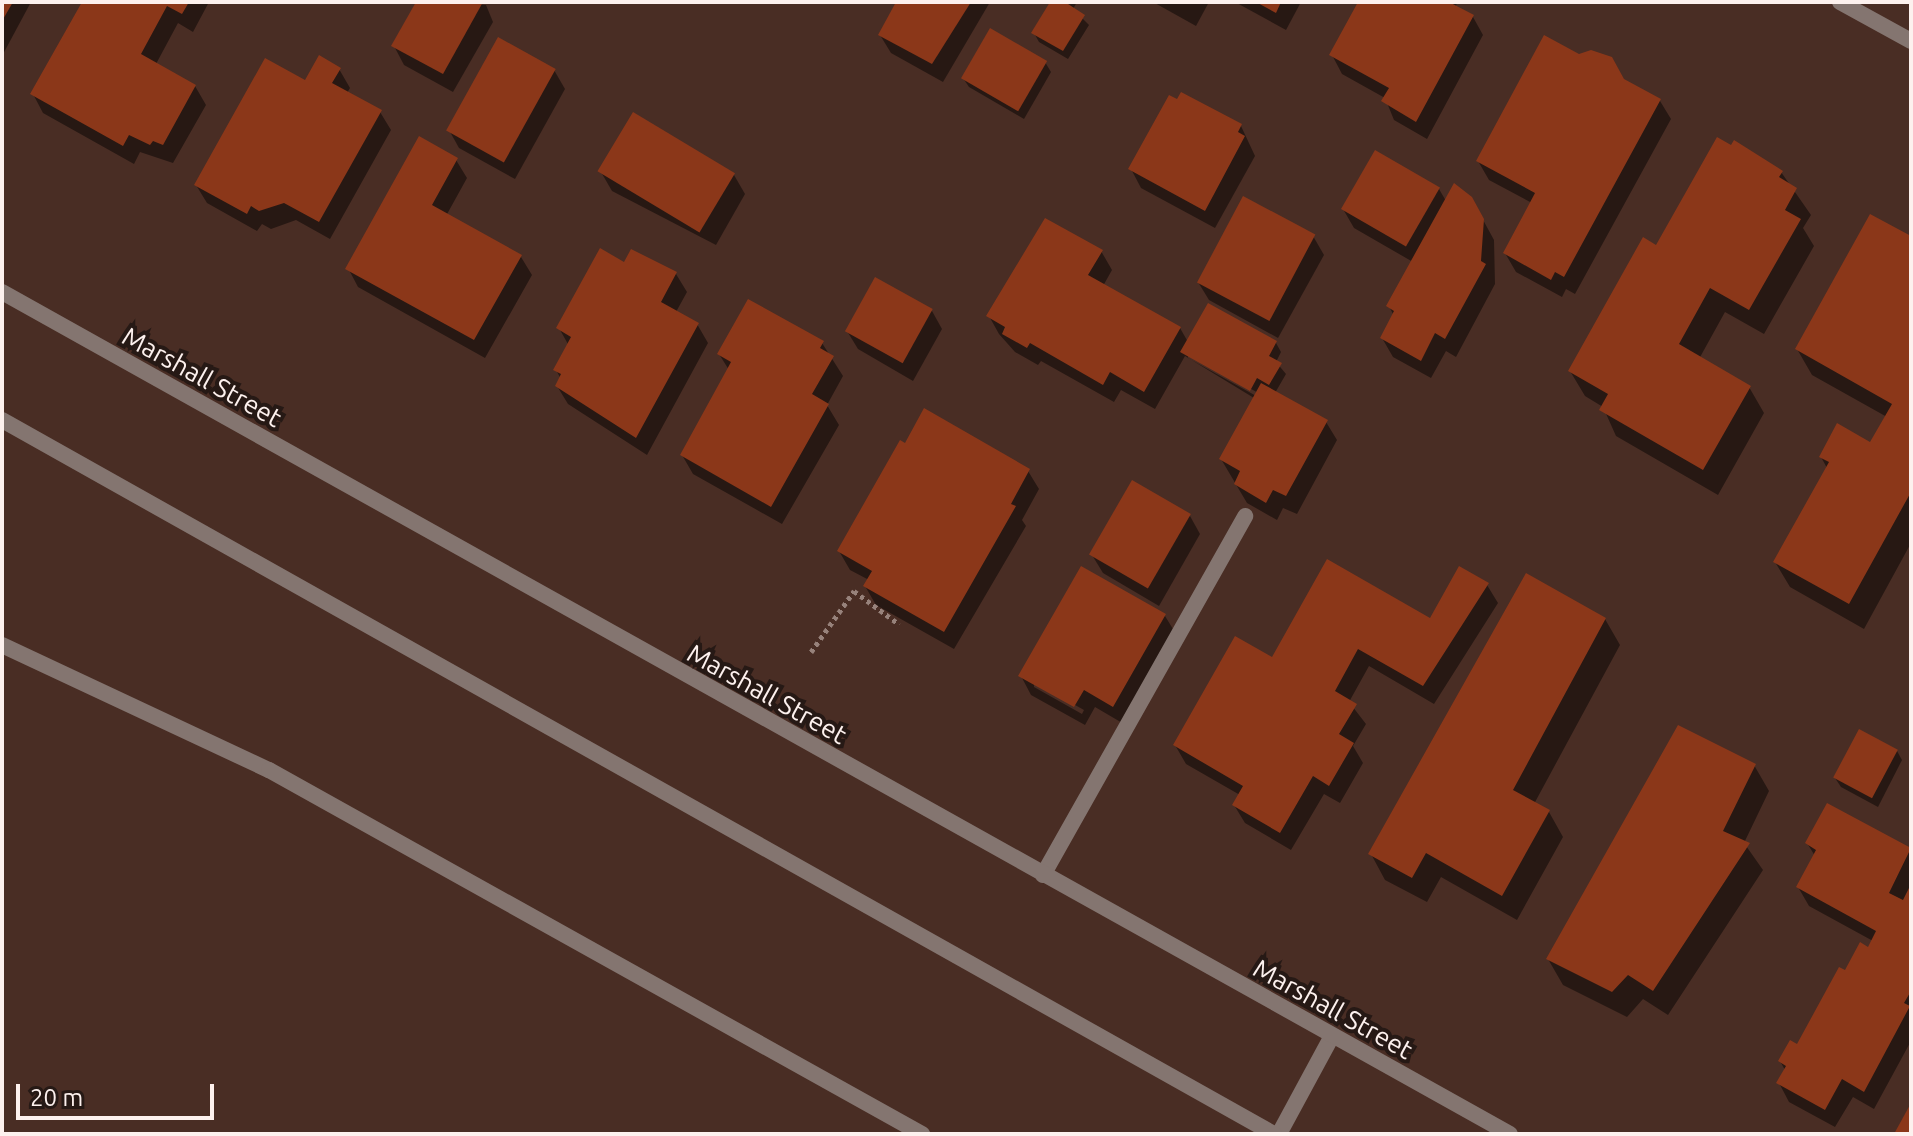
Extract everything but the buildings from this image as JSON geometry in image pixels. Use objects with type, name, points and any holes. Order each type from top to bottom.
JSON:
[{"type":"street","points":[[1840,2],[1911,41]]},
{"type":"street","name":"Marshall Street","points":[[2,292],[1510,1134]]},
{"type":"street","points":[[2,420],[1276,1134],[1332,1036]]},
{"type":"street","points":[[1043,875],[1245,516]]},
{"type":"street","points":[[2,645],[269,770],[922,1134]]},
{"type":"path","points":[[811,652],[854,591],[899,624]]}]
